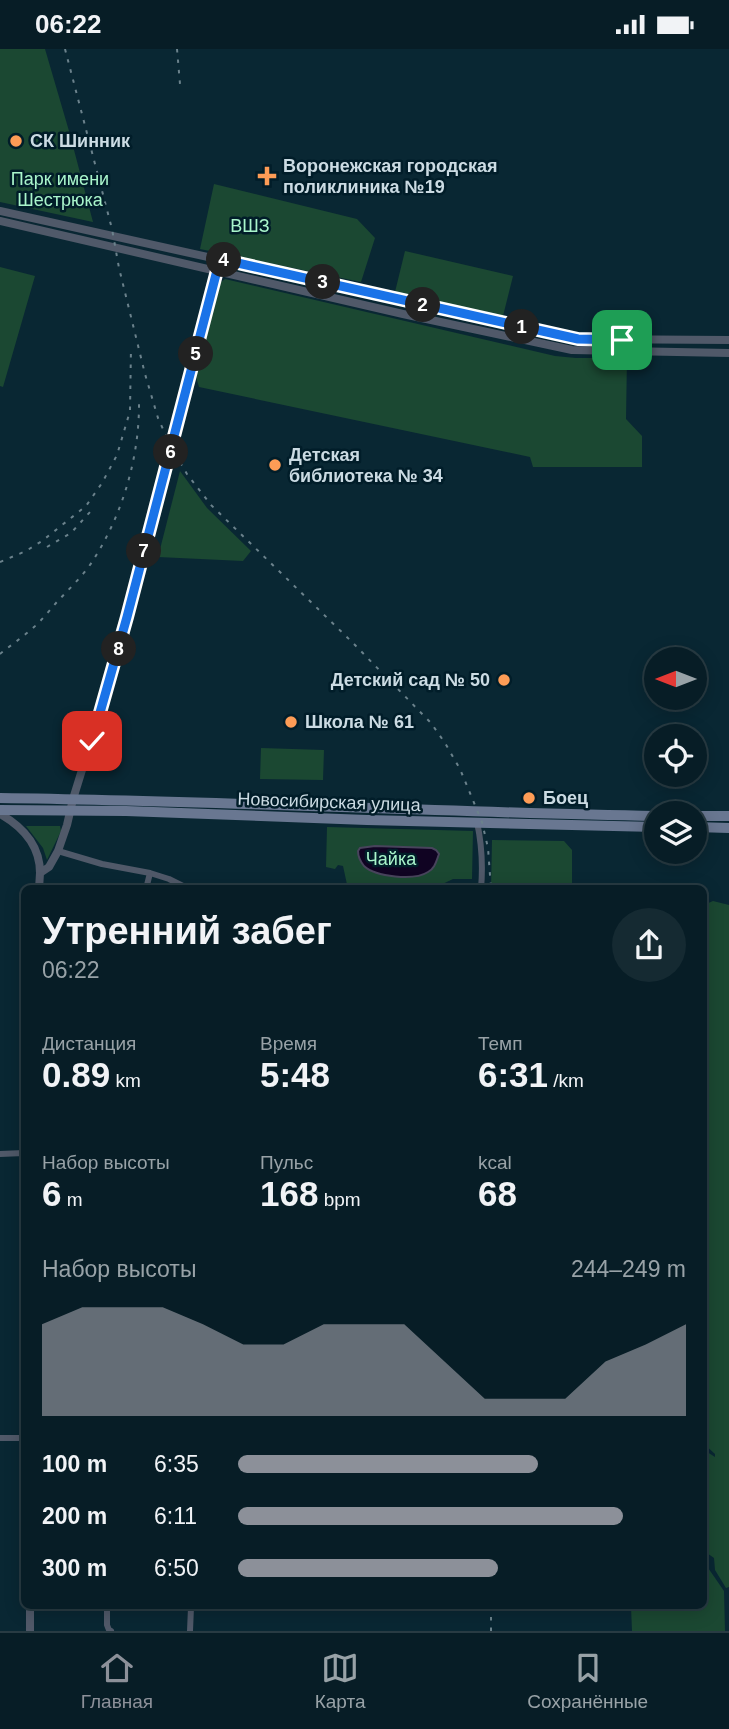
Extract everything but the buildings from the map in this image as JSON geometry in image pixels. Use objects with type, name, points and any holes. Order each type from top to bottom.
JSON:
[{"type":"main road","name":"Новосибирская улица","points":[[0,799],[644,816]]},
{"type":"main road","name":"Новосибирская улица","points":[[0,812],[138,811],[355,820],[644,827]]},
{"type":"main road","points":[[707,816],[729,816]]},
{"type":"main road","points":[[707,827],[729,828]]},
{"type":"street","points":[[0,211],[578,339],[729,340]]},
{"type":"street","points":[[0,221],[503,336],[578,350],[729,353]]},
{"type":"street","points":[[40,873],[49,867],[58,851],[117,657],[220,259]]},
{"type":"street","points":[[578,339],[578,350]]},
{"type":"street","points":[[0,812],[26,834],[35,847],[40,861],[39,885]]},
{"type":"street","points":[[477,822],[483,865],[481,885]]},
{"type":"street","points":[[58,851],[102,864],[150,873],[181,885]]},
{"type":"street","points":[[147,885],[150,873]]},
{"type":"street","points":[[0,1154],[21,1153]]},
{"type":"street","points":[[0,1438],[21,1438]]},
{"type":"street","points":[[30,1609],[30,1631]]},
{"type":"street","points":[[107,1609],[107,1625],[111,1631]]},
{"type":"street","points":[[190,1631],[191,1609]]},
{"type":"green space","name":"Парк имени Шестрюка","points":[[0,49],[45,49],[93,222],[0,202]]},
{"type":"green space","name":"ВШЗ","points":[[214,184],[357,219],[375,238],[361,282],[200,249]]},
{"type":"green space","points":[[405,251],[513,276],[502,320],[394,296]]},
{"type":"green space","points":[[0,267],[35,276],[3,387],[0,386]]},
{"type":"green space","points":[[225,279],[555,356],[627,358],[626,419],[642,436],[642,467],[533,467],[530,457],[199,387],[196,377],[221,282]]},
{"type":"green space","points":[[180,471],[207,508],[251,551],[243,561],[158,557]]},
{"type":"green space","points":[[261,748],[324,750],[323,780],[260,779]]},
{"type":"green space","points":[[26,826],[60,826],[61,831],[47,860],[43,848]]},
{"type":"green space","name":"Чайка","points":[[327,827],[473,831],[472,879],[453,879],[440,885],[347,885],[343,866],[338,865],[335,869],[326,867]]},
{"type":"green space","points":[[492,840],[564,841],[572,850],[572,885],[491,885]]},
{"type":"green space","points":[[713,901],[729,905],[729,1587],[726,1588],[715,1570],[714,1558],[707,1553],[707,1452],[715,1457],[715,1454],[707,1447],[707,904]]},
{"type":"green space","points":[[707,1566],[724,1591],[725,1631],[632,1631],[631,1609],[707,1609]]},
{"type":"shaded area","points":[[360,848],[432,848],[439,854],[434,867],[428,872],[395,877],[377,873],[364,866],[358,851]]},
{"type":"railway","points":[[65,49],[112,229],[145,374],[158,418],[172,449],[211,505],[431,723],[460,769],[482,822],[488,848],[491,885]]},
{"type":"railway","points":[[177,49],[180,84]]},
{"type":"railway","points":[[0,562],[42,541],[86,506],[102,483],[117,455],[130,411],[131,347]]},
{"type":"railway","points":[[0,654],[43,618],[84,573],[103,544],[128,484],[139,420],[139,399]]},
{"type":"railway","points":[[47,547],[71,533],[90,512]]},
{"type":"railway","points":[[491,1609],[491,1631]]},
{"type":"place","name":"СК Шинник","points":[[16,141]]},
{"type":"place","name":"Воронежская городская поликлиника №19","points":[[267,176]]},
{"type":"place","name":"Детская библиотека № 34","points":[[275,465]]},
{"type":"place","name":"Детский сад № 50","points":[[504,680]]},
{"type":"place","name":"Школа № 61","points":[[291,722]]},
{"type":"place","name":"Боец","points":[[529,798]]},
{"type":"route","points":[[92,741],[117,657],[220,259],[578,339],[622,340]]}]
